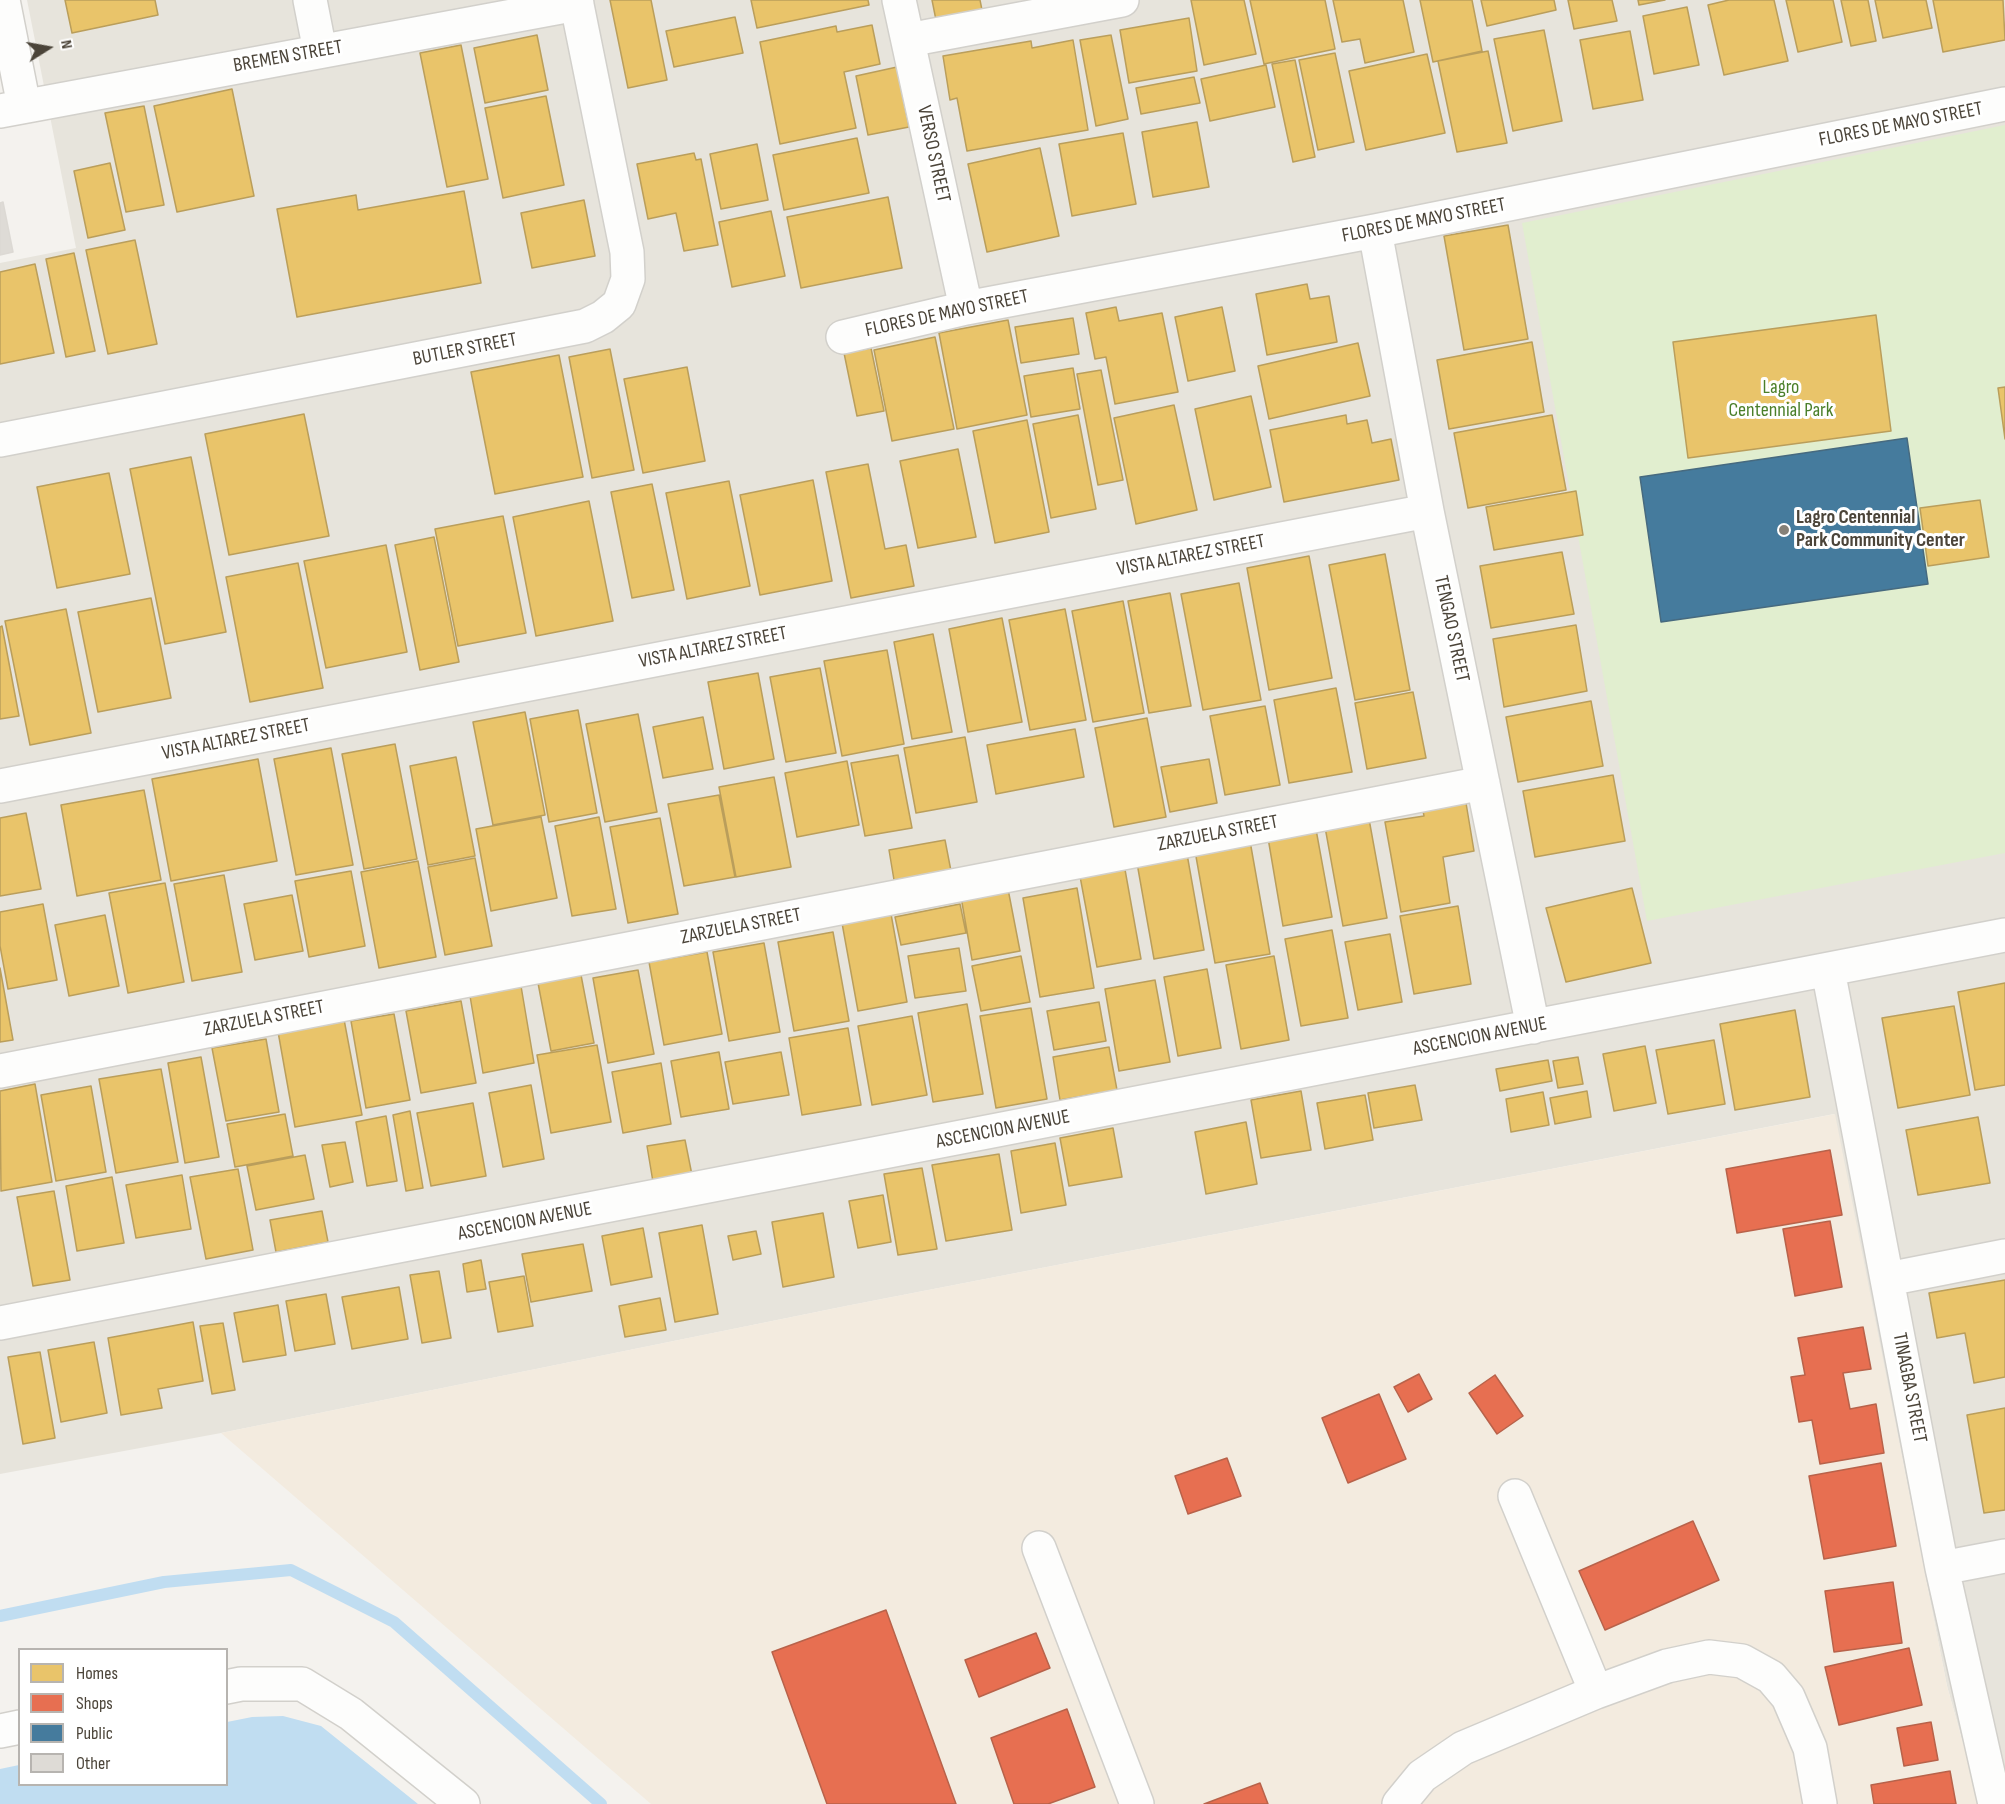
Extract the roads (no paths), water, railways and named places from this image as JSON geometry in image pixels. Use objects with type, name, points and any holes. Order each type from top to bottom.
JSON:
[{"type":"street","points":[[3,0],[12,108]]},
{"type":"street","points":[[309,0],[320,51]]},
{"type":"street","name":"VERSO STREET","points":[[899,0],[966,308]]},
{"type":"street","points":[[908,40],[1122,0]]},
{"type":"street","name":"BREMEN STREET","points":[[12,108],[577,2]]},
{"type":"street","name":"BUTLER STREET","points":[[0,440],[573,329],[603,317],[619,303],[628,279],[627,252],[577,2]]},
{"type":"street","name":"FLORES DE MAYO STREET","points":[[843,337],[966,308],[1375,231],[2005,104]]},
{"type":"street","name":"TENGAO STREET","points":[[1375,231],[1427,511],[1533,1027]]},
{"type":"street","name":"VISTA ALTAREZ STREET","points":[[0,786],[1427,511]]},
{"type":"street","name":"ZARZUELA STREET","points":[[0,1071],[1483,783]]},
{"type":"street","name":"ASCENCION AVENUE","points":[[0,1323],[2005,935]]},
{"type":"street","name":"TINAGBA STREET","points":[[1828,970],[1942,1568],[1995,1804]]},
{"type":"street","points":[[1888,1280],[2005,1256]]},
{"type":"street","points":[[1515,1496],[1596,1692]]},
{"type":"street","points":[[1039,1548],[1131,1802]]},
{"type":"street","points":[[1942,1568],[2005,1556]]},
{"type":"street","points":[[1400,1804],[1422,1776],[1463,1748],[1596,1692],[1667,1666],[1708,1657],[1742,1661],[1771,1677],[1788,1697],[1810,1748],[1820,1804]]},
{"type":"street","points":[[228,1687],[241,1684],[302,1684],[351,1714],[463,1804]]},
{"type":"street","points":[[0,1731],[18,1727]]},
{"type":"water","points":[[283,1716],[321,1726],[418,1804],[0,1804],[0,1769],[18,1765],[18,1786],[228,1786],[228,1722],[252,1717]]},
{"type":"waterway","points":[[0,1616],[164,1582],[291,1570],[394,1622],[601,1804]]},
{"type":"place","name":"Lagro Centennial Park Community Center","points":[[1784,530]]},
{"type":"park label","name":"Lagro Centennial Park","points":[[1781,400]]}]
